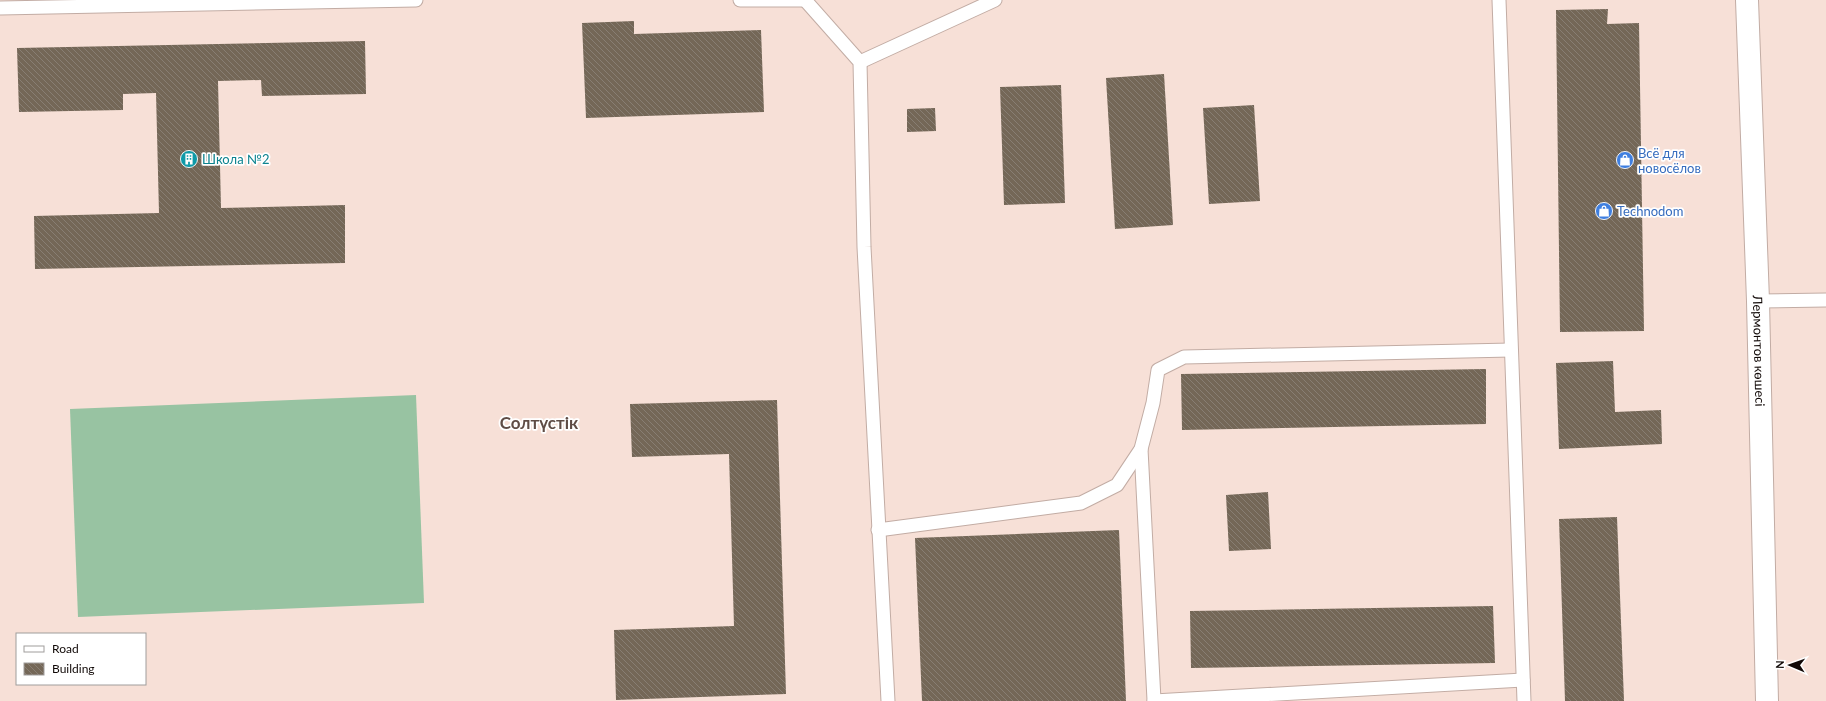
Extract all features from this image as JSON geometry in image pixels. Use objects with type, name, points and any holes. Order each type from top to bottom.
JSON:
[{"type":"main road","name":"Лермонтов көшесі","points":[[1747,0],[1758,301],[1767,701]]},
{"type":"lane","points":[[0,8],[416,0]]},
{"type":"lane","points":[[740,0],[805,0],[860,62],[864,247],[888,701]]},
{"type":"lane","points":[[860,62],[995,0]]},
{"type":"lane","points":[[1498,0],[1524,701]]},
{"type":"lane","points":[[1758,301],[1826,300]]},
{"type":"lane","points":[[1511,350],[1184,357],[1158,370],[1153,404],[1141,449],[1154,701],[1523,680]]},
{"type":"lane","points":[[878,530],[1081,503],[1117,485],[1141,449]]},
{"type":"green space","points":[[416,395],[424,603],[78,617],[70,409]]},
{"type":"building","points":[[1608,9],[1607,24],[1639,23],[1644,331],[1560,332],[1556,10]]},
{"type":"building","points":[[634,21],[634,34],[761,30],[764,112],[586,118],[582,23]]},
{"type":"building","name":"Школа №2","points":[[365,41],[366,94],[262,96],[261,80],[218,81],[221,208],[345,205],[345,263],[35,269],[34,216],[159,213],[156,93],[123,94],[123,110],[19,112],[17,48]]},
{"type":"building","points":[[1164,74],[1173,225],[1115,229],[1106,78]]},
{"type":"building","points":[[1061,85],[1065,203],[1004,205],[1000,87]]},
{"type":"building","points":[[1254,105],[1260,201],[1209,204],[1203,108]]},
{"type":"building","points":[[935,108],[936,131],[907,132],[907,109]]},
{"type":"building","points":[[1613,361],[1615,412],[1661,410],[1662,444],[1559,449],[1556,363]]},
{"type":"building","points":[[1486,369],[1486,424],[1182,430],[1181,374]]},
{"type":"building","points":[[777,400],[786,694],[616,700],[614,630],[734,626],[729,454],[632,457],[630,404]]},
{"type":"building","points":[[1268,492],[1271,549],[1229,551],[1226,495]]},
{"type":"building","points":[[1617,517],[1624,701],[1565,701],[1559,519]]},
{"type":"building","points":[[1119,530],[1126,701],[922,701],[915,538]]},
{"type":"building","points":[[1493,606],[1495,663],[1191,668],[1190,611]]},
{"type":"place","name":"Школа №2","points":[[189,159]]},
{"type":"place","name":"Всё для новосёлов","points":[[1625,160]]},
{"type":"place","name":"Technodom","points":[[1604,211]]},
{"type":"district","name":"Солтүстік","points":[[539,423]]}]
